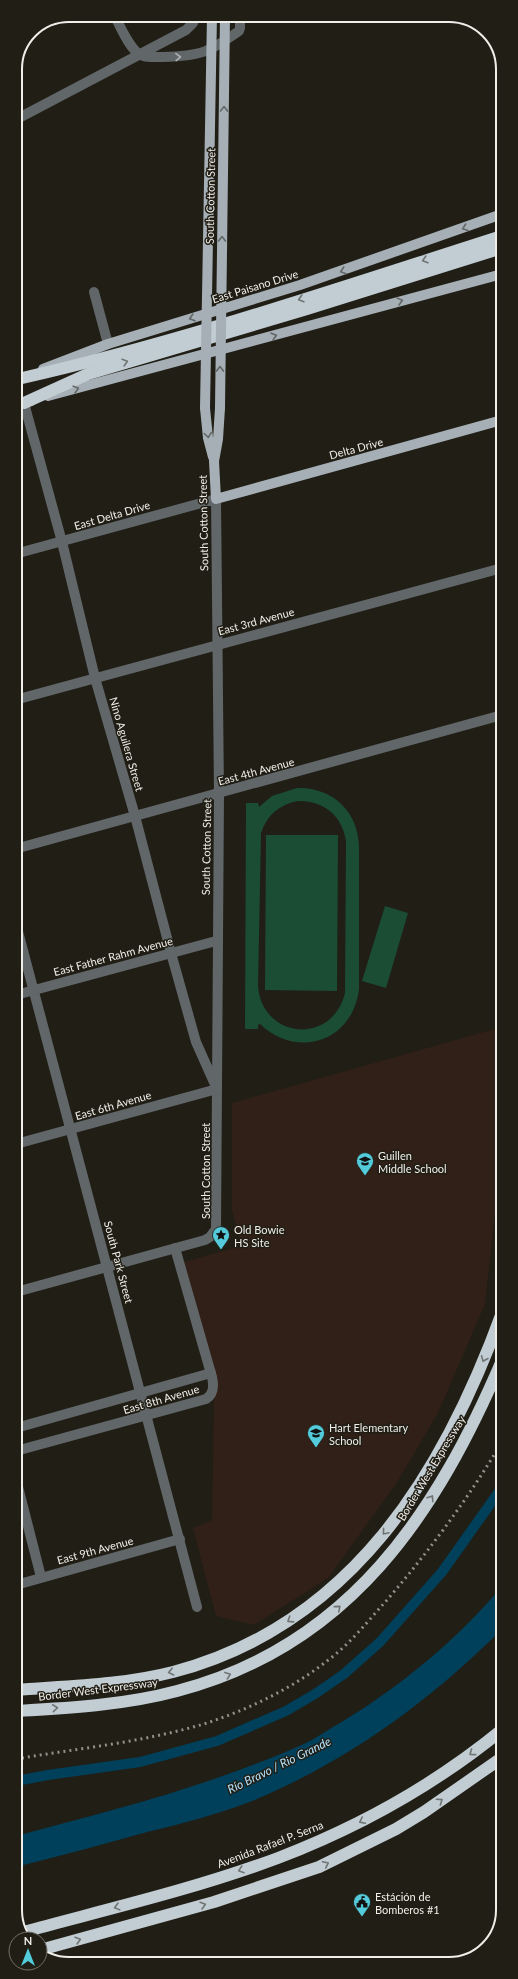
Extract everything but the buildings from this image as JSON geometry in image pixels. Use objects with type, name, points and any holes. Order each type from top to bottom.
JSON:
[{"type":"highway","points":[[22,375],[73,366],[248,316],[496,238]]},
{"type":"highway","points":[[22,403],[88,374],[307,309],[496,250]]},
{"type":"highway","points":[[22,1689],[127,1680],[173,1672],[213,1658],[257,1639],[311,1606],[341,1581],[364,1558],[391,1525],[413,1494],[448,1435],[471,1390],[496,1328]]},
{"type":"highway","name":"Border West Expressway","points":[[22,1710],[122,1702],[176,1692],[206,1683],[254,1664],[306,1634],[347,1601],[374,1574],[411,1528],[436,1489],[469,1432],[496,1373]]},
{"type":"highway","name":"Avenida Rafael P. Serna","points":[[27,1931],[231,1874],[278,1858],[326,1838],[403,1799],[449,1770],[496,1734]]},
{"type":"highway","points":[[48,1948],[214,1902],[319,1867],[396,1829],[424,1812],[496,1762]]},
{"type":"main road","name":"South Cotton Street","points":[[212,22],[205,408],[208,438],[214,461],[216,499]]},
{"type":"main road","name":"South Cotton Street","points":[[214,461],[218,439],[220,408],[225,22]]},
{"type":"main road","name":"East Paisano Drive","points":[[22,374],[108,344],[300,285],[496,216]]},
{"type":"main road","points":[[22,403],[496,276]]},
{"type":"main road","name":"Delta Drive","points":[[216,499],[496,422]]},
{"type":"street","points":[[118,22],[133,47],[139,54],[151,58],[192,56],[202,54],[219,45],[240,28],[240,22]]},
{"type":"street","points":[[22,116],[186,30],[193,22]]},
{"type":"street","points":[[94,292],[108,344]]},
{"type":"street","name":"Nino Aguilera Street","points":[[22,411],[62,542],[95,678],[135,816],[196,1042],[217,1089]]},
{"type":"street","name":"East Delta Drive","points":[[22,552],[216,499]]},
{"type":"street","name":"South Cotton Street","points":[[175,1248],[205,1240],[214,1233],[217,1224],[216,941],[219,794],[216,644],[216,499]]},
{"type":"street","name":"East 3rd Avenue","points":[[22,698],[216,644],[496,570]]},
{"type":"street","name":"East 4th Avenue","points":[[22,847],[496,717]]},
{"type":"street","name":"East Father Rahm Avenue","points":[[22,993],[216,941]]},
{"type":"street","name":"South Park Street","points":[[22,949],[108,1267],[197,1607]]},
{"type":"street","name":"East 6th Avenue","points":[[22,1142],[217,1089]]},
{"type":"street","points":[[22,1290],[175,1248],[211,1373]]},
{"type":"street","name":"East 8th Avenue","points":[[22,1426],[211,1373],[213,1390],[211,1396],[206,1399],[22,1449]]},
{"type":"street","points":[[22,1503],[41,1577]]},
{"type":"street","name":"East 9th Avenue","points":[[22,1583],[180,1539]]},
{"type":"shaded area","name":"Guillen Middle School","points":[[496,1029],[496,1204],[485,1304],[438,1413],[396,1484],[328,1578],[254,1625],[216,1616],[193,1528],[212,1520],[214,1400],[218,1381],[184,1262],[241,1246],[232,1210],[232,1103]]},
{"type":"green space","points":[[297,788],[321,792],[332,797],[341,804],[354,822],[357,833],[359,846],[359,989],[355,1007],[346,1021],[335,1032],[322,1040],[306,1042],[291,1041],[275,1035],[260,1024],[258,1025],[258,1029],[245,1029],[246,803],[258,803],[259,807],[272,796]],"holes":[[[297,801],[306,801],[323,806],[330,811],[340,824],[346,841],[345,993],[338,1010],[326,1022],[313,1028],[298,1029],[284,1025],[271,1017],[262,1004],[258,986],[261,833],[270,816],[279,808]]]},
{"type":"green space","points":[[266,835],[338,835],[337,991],[265,990]]},
{"type":"green space","points":[[385,906],[408,913],[386,988],[362,981]]},
{"type":"water","name":"Río Bravo / Rio Grande","points":[[496,1593],[496,1635],[476,1654],[418,1703],[388,1726],[325,1766],[257,1799],[230,1809],[22,1865],[22,1834],[163,1796],[235,1772],[315,1738],[362,1709],[406,1678],[447,1643]]},
{"type":"waterway","points":[[22,1780],[140,1762],[217,1741],[286,1711],[315,1694],[344,1674],[380,1642],[442,1572],[496,1496]]},
{"type":"railway","points":[[22,1758],[136,1740],[184,1730],[254,1705],[299,1681],[327,1661],[343,1647],[387,1600],[419,1562],[449,1522],[496,1451]]},
{"type":"place","name":"Guillen Middle School","points":[[365,1176]]},
{"type":"place","name":"Old Bowie HS Site","points":[[221,1250]]},
{"type":"place","name":"Hart Elementary School","points":[[316,1448]]},
{"type":"place","name":"Estáción de Bomberos #1","points":[[362,1917]]}]
